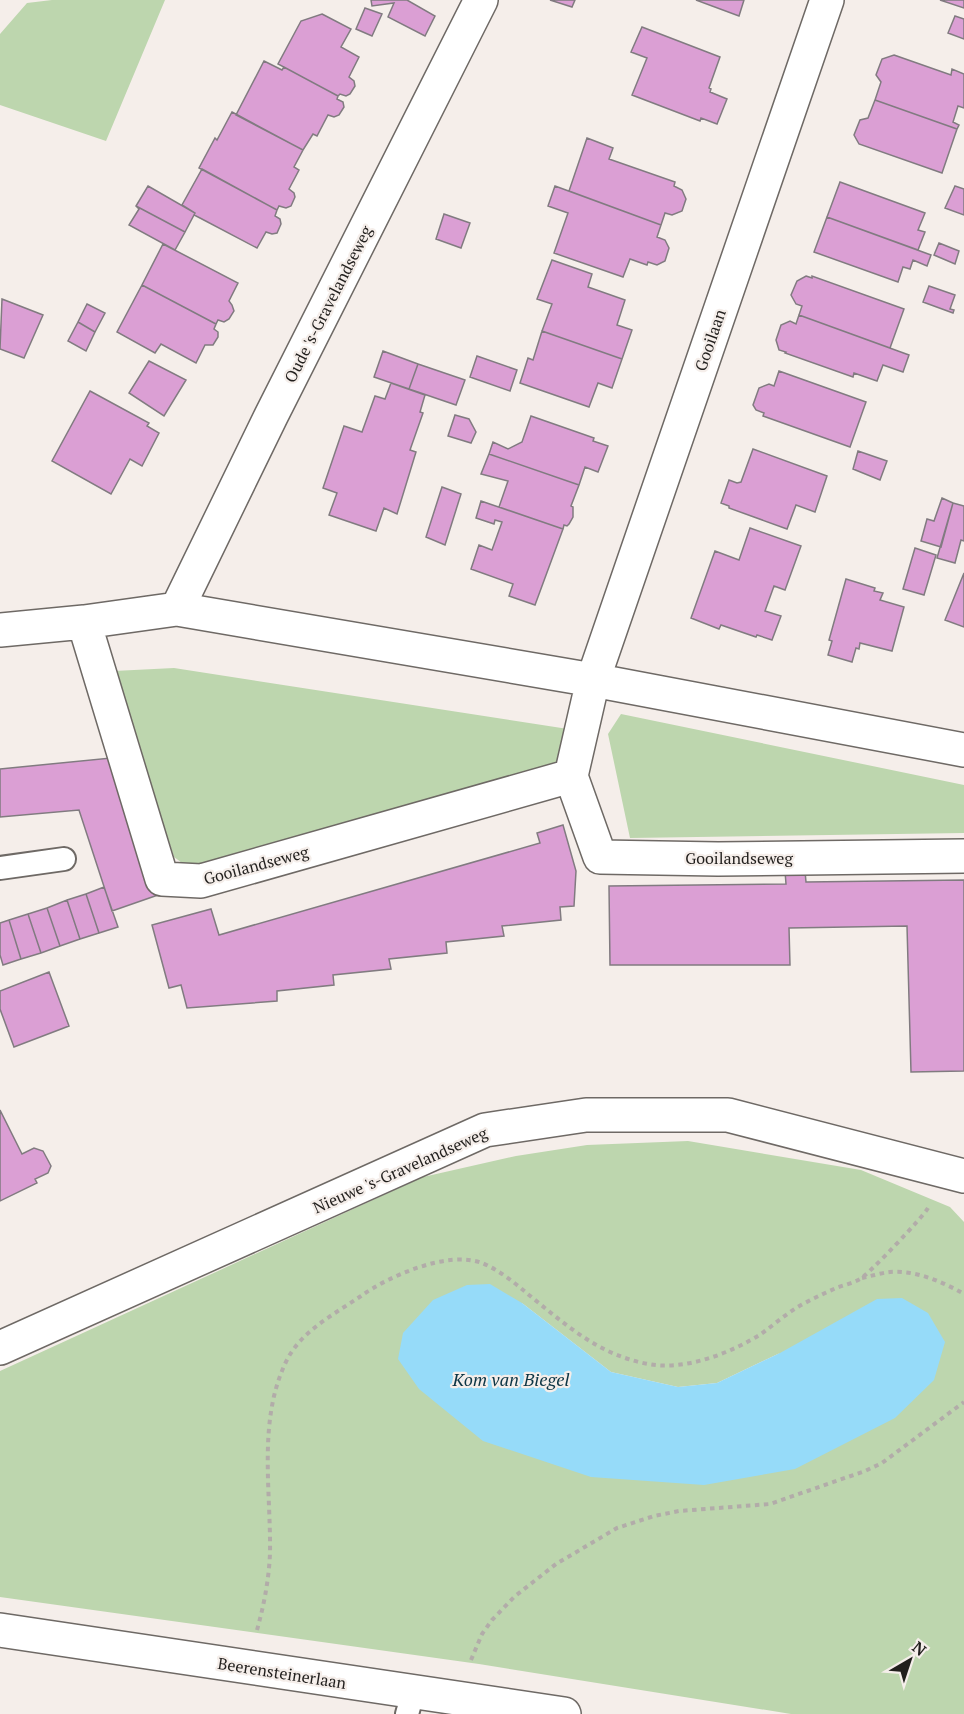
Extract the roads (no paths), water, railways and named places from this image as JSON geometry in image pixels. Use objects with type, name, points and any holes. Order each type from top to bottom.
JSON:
[{"type":"street","name":"Oude 's-Gravelandseweg","points":[[177,609],[481,0]]},
{"type":"street","name":"Gooilaan","points":[[592,680],[827,0]]},
{"type":"street","points":[[0,630],[84,622],[177,609],[592,680],[964,750]]},
{"type":"street","name":"Gooilandseweg","points":[[84,622],[162,879],[201,881],[571,776],[600,857],[718,859],[964,856]]},
{"type":"street","points":[[571,776],[592,680]]},
{"type":"street","name":"Nieuwe 's-Gravelandseweg","points":[[0,1348],[485,1130],[586,1115],[728,1115],[952,1173]]},
{"type":"street","name":"Beerensteinerlaan","points":[[0,1630],[246,1668],[410,1703],[459,1699],[564,1714]]},
{"type":"lane","points":[[0,868],[64,858]]},
{"type":"water","name":"Kom van Biegel","points":[[490,1284],[522,1303],[611,1372],[678,1387],[717,1383],[780,1353],[877,1299],[902,1298],[928,1313],[945,1342],[934,1380],[895,1418],[795,1469],[704,1485],[591,1477],[483,1441],[419,1389],[398,1359],[403,1333],[433,1300],[467,1285]]}]
